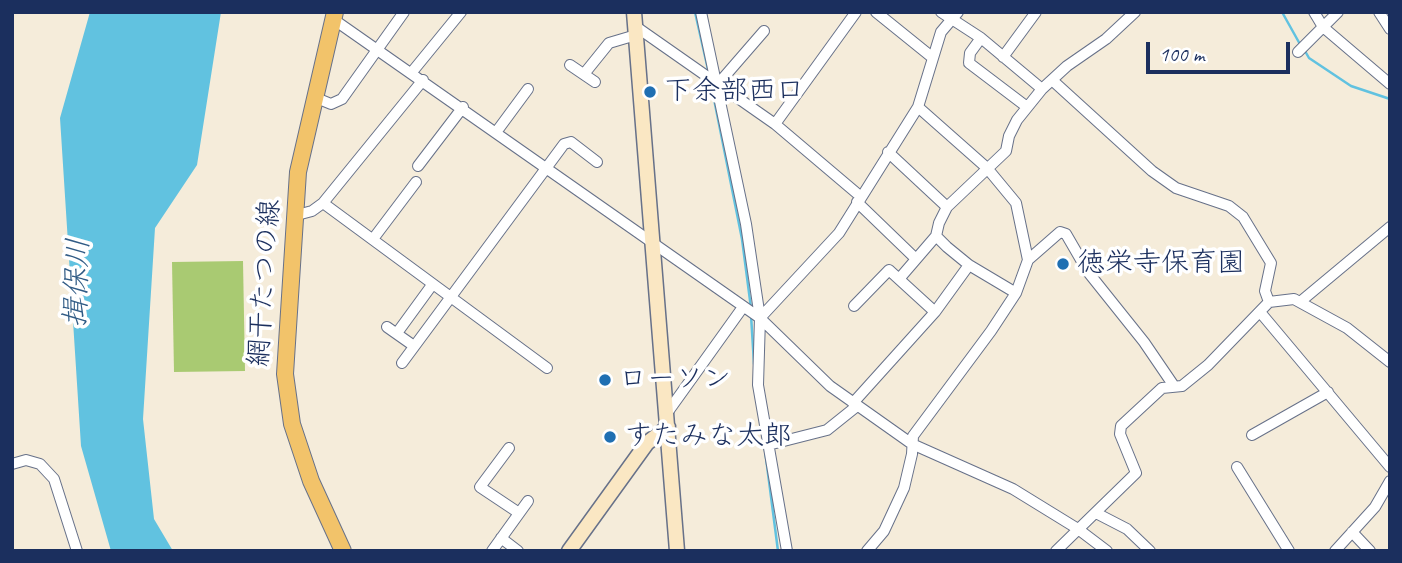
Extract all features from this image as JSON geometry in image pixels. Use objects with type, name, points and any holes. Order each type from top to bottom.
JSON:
[{"type":"main road","name":"網干たつの線","points":[[334,15],[298,172],[297,215],[285,344],[287,403],[311,481],[343,551]]},
{"type":"street","points":[[314,97],[331,104],[342,99],[404,12]]},
{"type":"street","points":[[412,72],[461,12]]},
{"type":"street","points":[[701,12],[746,224],[760,318],[758,385],[787,551]]},
{"type":"street","points":[[775,124],[856,12]]},
{"type":"street","points":[[876,12],[933,58]]},
{"type":"street","points":[[941,12],[955,15],[1042,89]]},
{"type":"street","points":[[1003,57],[1036,12]]},
{"type":"street","points":[[899,279],[936,236],[947,207],[1006,151],[1009,136],[1042,89],[1106,39],[1135,12]]},
{"type":"street","points":[[1314,12],[1323,27],[1390,84]]},
{"type":"street","points":[[1302,49],[1338,12]]},
{"type":"street","points":[[1379,12],[1390,29]]},
{"type":"street","points":[[334,15],[378,49],[760,318],[830,386],[855,405],[912,444],[1013,489],[1079,528],[1107,551]]},
{"type":"street","points":[[760,318],[839,233],[918,107],[941,32],[955,15]]},
{"type":"street","points":[[635,24],[775,124],[858,199],[915,258]]},
{"type":"street","points":[[584,74],[609,43],[635,24]]},
{"type":"street","points":[[635,24],[677,551]]},
{"type":"street","points":[[716,82],[764,31]]},
{"type":"street","points":[[981,38],[970,53],[969,63],[1027,107]]},
{"type":"street","points":[[570,65],[596,82]]},
{"type":"street","points":[[297,215],[313,211],[323,203],[423,80]]},
{"type":"street","points":[[1052,80],[1152,171],[1176,188],[1229,206],[1243,217],[1270,263],[1265,291],[1269,302]]},
{"type":"street","points":[[497,131],[528,89]]},
{"type":"street","points":[[418,166],[463,107]]},
{"type":"street","points":[[918,107],[987,168],[1016,203],[1028,260]]},
{"type":"street","points":[[402,363],[547,166],[568,142],[597,162]]},
{"type":"street","points":[[888,152],[947,207]]},
{"type":"street","points":[[373,239],[416,182]]},
{"type":"street","points":[[323,203],[547,368]]},
{"type":"street","points":[[1300,302],[1390,227]]},
{"type":"street","points":[[869,550],[884,531],[904,488],[913,436],[1016,293],[1028,260],[1060,232],[1066,234],[1088,272],[1144,342],[1174,386]]},
{"type":"street","points":[[936,236],[969,265],[1016,293]]},
{"type":"street","points":[[768,445],[827,430],[855,405],[935,312],[969,265]]},
{"type":"street","points":[[854,306],[889,270],[935,312]]},
{"type":"street","points":[[414,346],[392,330],[432,285]]},
{"type":"street","points":[[1056,551],[1136,473],[1120,434],[1121,426],[1162,388],[1182,386],[1208,365],[1269,302],[1290,297],[1346,328],[1390,362]]},
{"type":"street","points":[[569,551],[647,443],[667,420],[743,307]]},
{"type":"street","points":[[1260,312],[1390,467]]},
{"type":"street","points":[[1252,436],[1328,392]]},
{"type":"street","points":[[509,448],[480,487],[519,513]]},
{"type":"street","points":[[12,464],[26,460],[40,464],[54,479],[77,551]]},
{"type":"street","points":[[1237,467],[1289,551]]},
{"type":"street","points":[[1335,551],[1375,507],[1390,481]]},
{"type":"street","points":[[492,551],[528,501]]},
{"type":"street","points":[[1096,513],[1127,529],[1150,551]]},
{"type":"street","points":[[1352,532],[1370,551]]},
{"type":"street","points":[[501,538],[518,551]]},
{"type":"green space","points":[[243,261],[245,371],[174,372],[172,262]]},
{"type":"water","name":"揖保川","points":[[90,12],[221,12],[197,165],[155,228],[143,419],[154,519],[173,551],[111,551],[81,446],[60,118]]},
{"type":"waterway","points":[[695,12],[709,74]]},
{"type":"waterway","points":[[1282,12],[1301,46]]},
{"type":"waterway","points":[[1305,51],[1309,58],[1351,86],[1390,99]]},
{"type":"waterway","points":[[711,84],[742,239],[751,308]]},
{"type":"waterway","points":[[751,315],[754,364]]},
{"type":"waterway","points":[[765,450],[778,551]]},
{"type":"place","name":"下余部西口","points":[[650,92]]},
{"type":"place","name":"徳栄寺保育園","points":[[1063,264]]},
{"type":"place","name":"ローソン","points":[[605,380]]},
{"type":"place","name":"すたみな太郎","points":[[610,437]]}]
